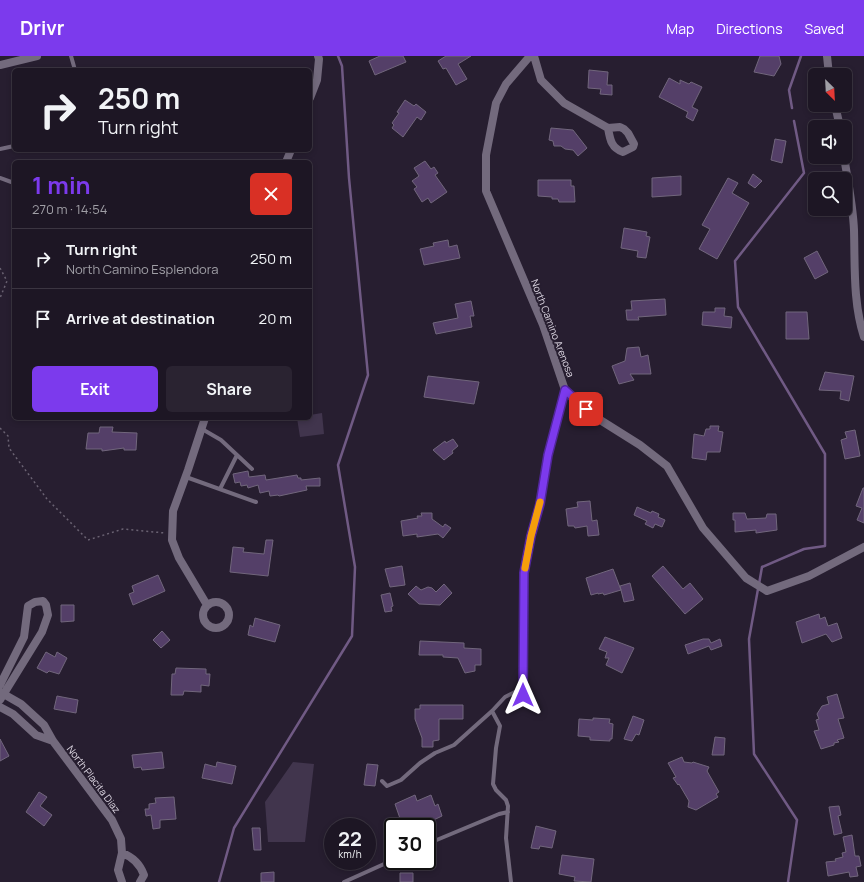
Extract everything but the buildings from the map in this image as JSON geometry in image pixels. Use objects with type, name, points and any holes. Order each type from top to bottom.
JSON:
[{"type":"street","points":[[0,66],[37,56]]},
{"type":"street","points":[[312,93],[317,80],[318,56]]},
{"type":"street","name":"North Camino Arenosa","points":[[523,695],[524,573],[531,536],[540,504],[548,455],[565,390],[543,325],[486,192],[486,154],[496,103],[506,84],[530,56]]},
{"type":"street","points":[[534,56],[542,80],[564,103],[608,128]]},
{"type":"street","points":[[827,56],[828,68]]},
{"type":"street","points":[[845,164],[854,228],[854,275],[859,322],[864,337]]},
{"type":"street","points":[[565,390],[597,418],[640,445],[666,466],[703,528],[746,578],[767,591],[809,576],[864,547]]},
{"type":"street","points":[[204,420],[186,477],[173,510],[172,540],[179,558],[208,605]]},
{"type":"street","name":"North Placita Diaz","points":[[0,685],[24,637],[28,606],[35,602],[43,601],[46,605],[48,615],[42,632],[1,696],[21,704],[44,725],[53,741],[112,820],[121,839],[122,853],[118,870],[122,882]]},
{"type":"street","name":"North Placita Diaz","points":[[0,707],[13,714],[36,735],[53,741]]},
{"type":"street","points":[[122,853],[130,856],[139,865],[144,875],[140,882]]},
{"type":"lane","points":[[71,56],[74,68]]},
{"type":"lane","points":[[0,149],[12,146]]},
{"type":"lane","points":[[0,178],[12,182]]},
{"type":"lane","points":[[201,429],[221,440],[252,469]]},
{"type":"lane","points":[[220,489],[237,455]]},
{"type":"lane","points":[[186,477],[256,502]]},
{"type":"lane","points":[[382,781],[387,786],[401,780],[420,763],[435,753],[454,745],[492,711],[505,697],[515,692],[523,695]]},
{"type":"lane","points":[[492,711],[500,726],[496,748],[493,784],[496,790],[506,800],[508,812],[506,838],[511,882]]},
{"type":"lane","points":[[436,840],[499,814],[508,812]]},
{"type":"lane","points":[[344,882],[384,864]]},
{"type":"path","points":[[0,268],[6,281],[0,298]]},
{"type":"path","points":[[0,428],[8,436],[9,448],[46,499],[88,540],[124,529],[172,534]]},
{"type":"shaded area","points":[[322,413],[324,434],[300,437],[297,420],[312,420],[312,415]]},
{"type":"shaded area","points":[[293,762],[314,764],[305,842],[268,842],[265,802]]},
{"type":"waterway","points":[[219,882],[234,828],[352,636],[355,567],[338,465],[368,375],[349,178],[342,66],[338,56]]},
{"type":"waterway","points":[[792,108],[789,90],[801,56]]},
{"type":"waterway","points":[[759,584],[762,567],[804,549],[825,546],[825,454],[738,307],[735,261],[804,173],[794,121]]},
{"type":"waterway","points":[[758,589],[749,639],[754,754],[797,820],[788,882]]},
{"type":"slow traffic","points":[[525,568],[531,536],[540,502]]},
{"type":"route","points":[[523,695],[524,573],[531,536],[540,504],[548,455],[565,390],[586,409]]}]
